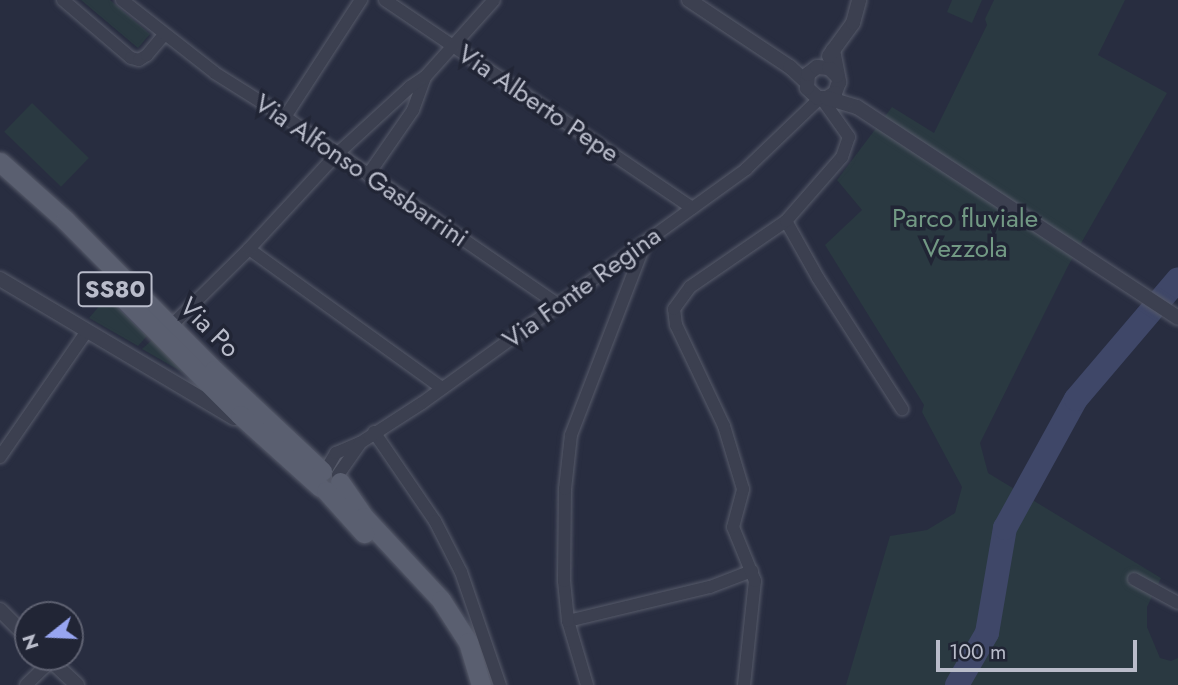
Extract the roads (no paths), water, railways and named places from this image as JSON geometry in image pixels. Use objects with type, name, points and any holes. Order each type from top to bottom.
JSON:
[{"type":"main road","name":"Via Po","points":[[0,162],[65,220],[267,430]]},
{"type":"main road","name":"Via Po","points":[[0,180],[57,229],[227,401]]},
{"type":"main road","name":"SS80","points":[[227,401],[329,479],[412,582],[458,647],[471,658],[481,685]]},
{"type":"street","points":[[63,0],[131,58],[139,60],[147,55],[164,35]]},
{"type":"street","name":"Via Alfonso Gasbarrini","points":[[122,0],[164,35],[238,88],[285,117],[559,305]]},
{"type":"street","points":[[285,117],[361,0]]},
{"type":"street","name":"Via Alberto Pepe","points":[[385,0],[692,208]]},
{"type":"street","points":[[170,327],[249,249],[337,154],[410,87],[425,77],[494,0]]},
{"type":"street","points":[[689,0],[816,86],[857,107],[1178,318]]},
{"type":"street","points":[[816,86],[834,50],[853,23],[859,0]]},
{"type":"street","points":[[816,86],[835,93],[838,80],[834,50]]},
{"type":"street","points":[[816,86],[831,69],[857,107]]},
{"type":"street","points":[[368,174],[413,110],[425,77]]},
{"type":"street","points":[[744,685],[755,581],[733,527],[743,489],[734,454],[676,325],[674,309],[690,287],[786,221],[842,157],[849,142],[847,132],[816,86]]},
{"type":"street","name":"Via Fonte Regina","points":[[329,479],[360,443],[374,432],[442,388],[746,169],[794,121],[816,86]]},
{"type":"street","points":[[786,221],[818,278],[902,409]]},
{"type":"street","points":[[587,685],[568,621],[564,580],[565,489],[571,435],[645,243]]},
{"type":"street","points":[[249,249],[442,388]]},
{"type":"street","points":[[0,279],[204,398],[267,430]]},
{"type":"street","points":[[0,457],[87,331]]},
{"type":"street","points":[[204,398],[227,401]]},
{"type":"street","points":[[374,432],[435,521],[461,572],[500,685]]},
{"type":"street","points":[[568,621],[710,587],[751,572]]},
{"type":"street","points":[[1134,579],[1178,603]]},
{"type":"street","points":[[0,610],[14,624]]},
{"type":"street","points":[[26,685],[38,671]]},
{"type":"street","points":[[61,671],[76,685]]},
{"type":"waterway","points":[[957,685],[987,633],[1005,528],[1076,399],[1178,279]]},
{"type":"park label","name":"Parco fluviale Vezzola","points":[[965,234]]}]
